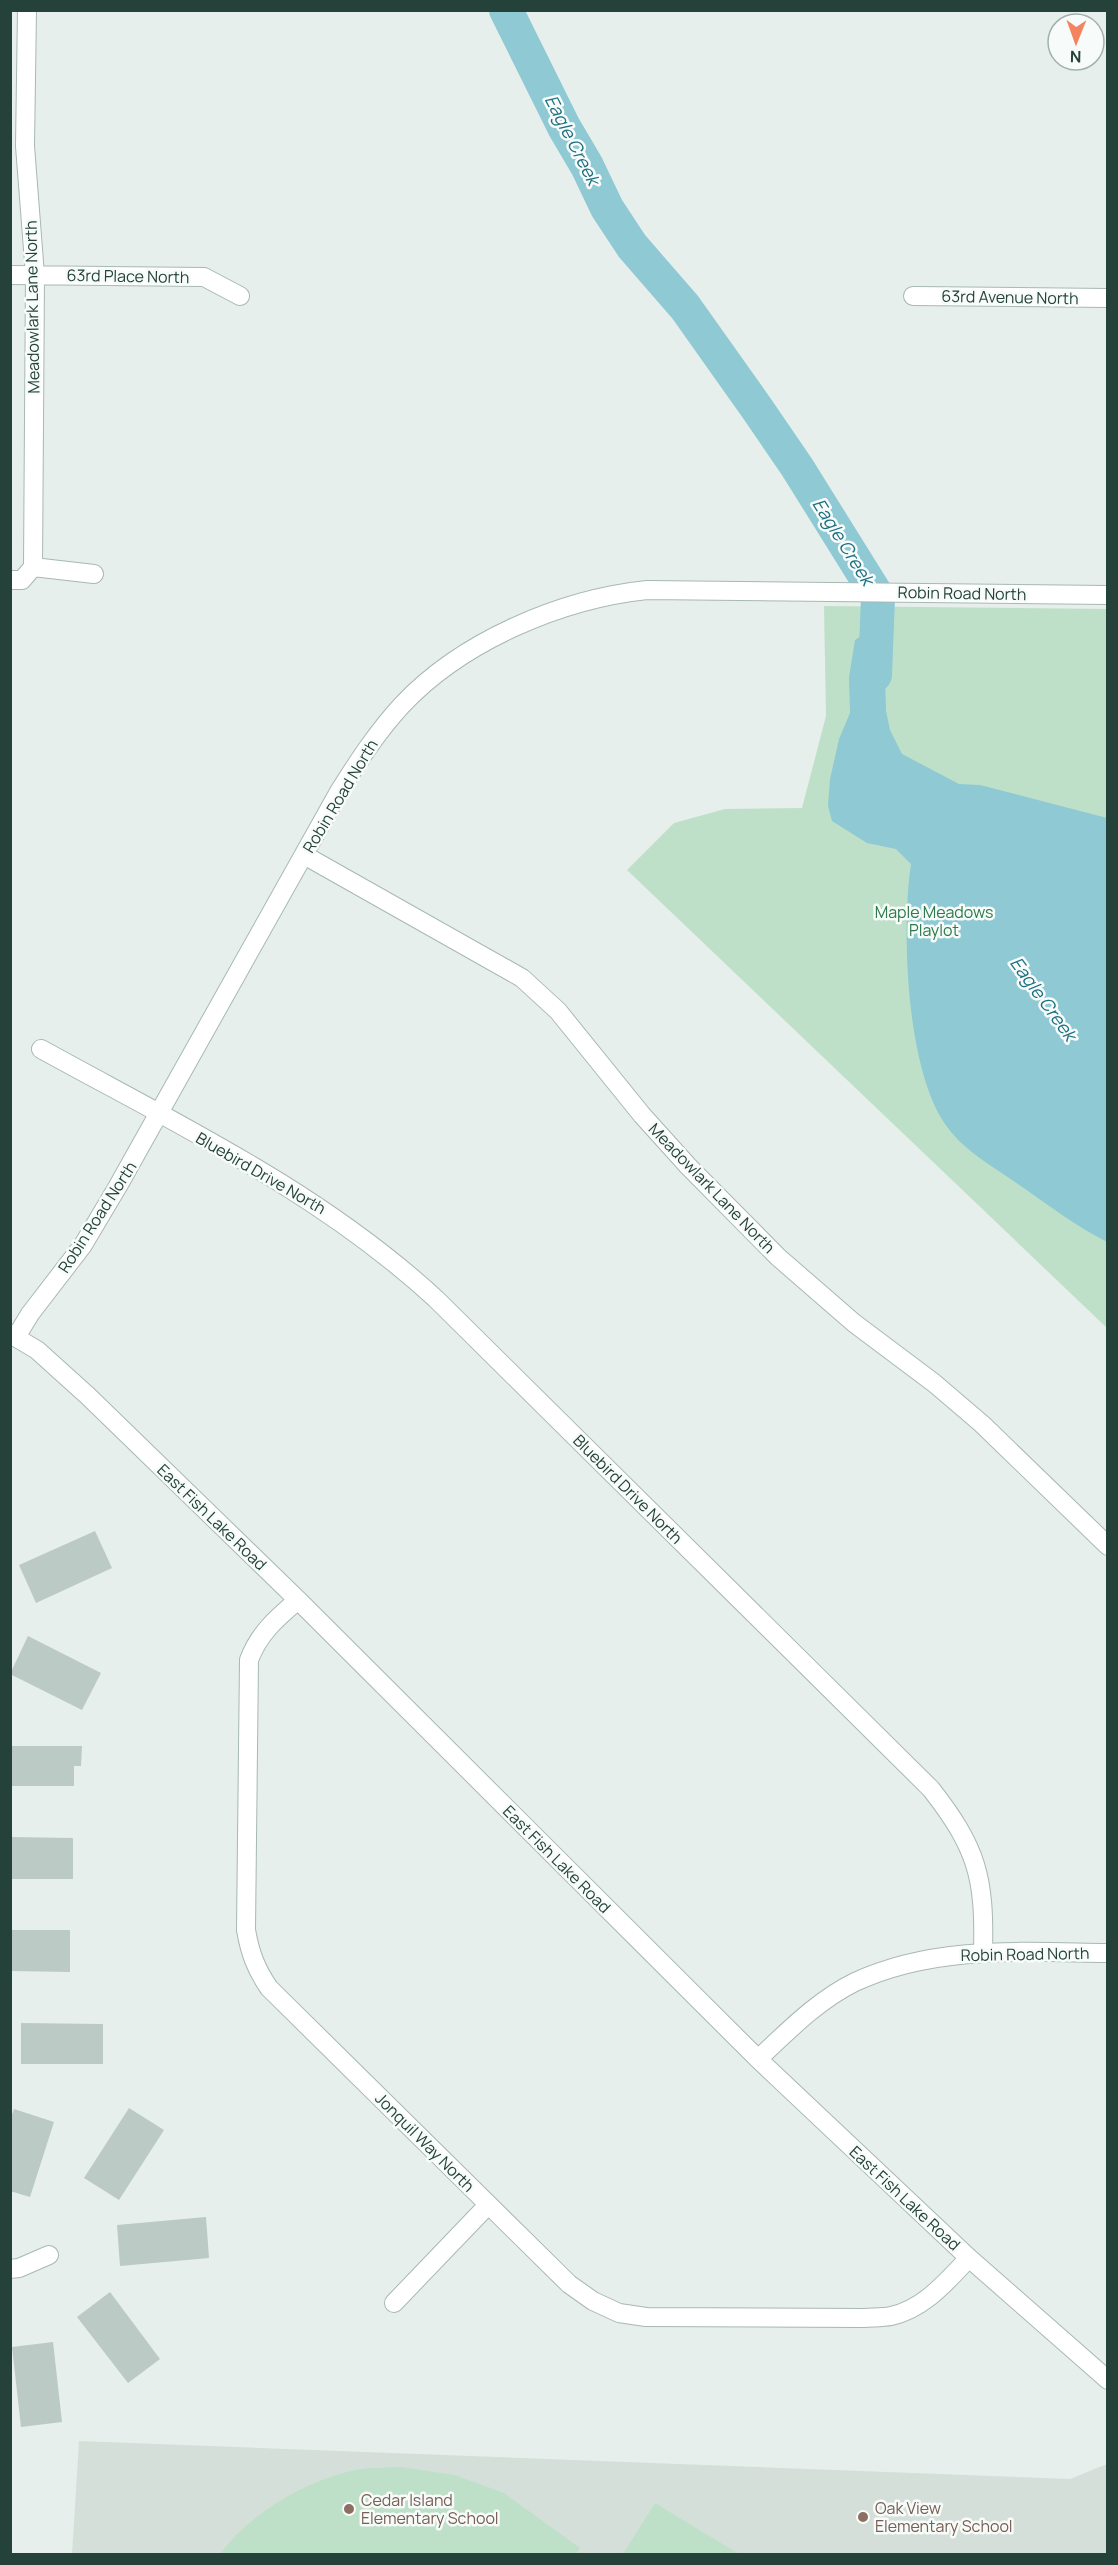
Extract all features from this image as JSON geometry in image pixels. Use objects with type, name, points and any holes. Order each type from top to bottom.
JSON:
[{"type":"street","name":"Meadowlark Lane North","points":[[27,10],[25,146],[35,275],[33,567]]},
{"type":"street","name":"63rd Place North","points":[[10,274],[204,277],[240,296]]},
{"type":"street","name":"63rd Avenue North","points":[[913,296],[1107,298]]},
{"type":"street","points":[[10,580],[22,580],[33,567],[94,574]]},
{"type":"street","name":"Robin Road North","points":[[13,1335],[83,1245],[160,1114],[340,790],[369,744],[404,703],[443,670],[487,642],[535,617],[596,598],[647,590],[1107,595]]},
{"type":"street","name":"Meadowlark Lane North","points":[[304,855],[522,978],[558,1011],[642,1115],[688,1166],[778,1257],[854,1323],[934,1383],[982,1424],[1107,1546]]},
{"type":"street","name":"Bluebird Drive North","points":[[41,1049],[290,1187],[340,1220],[399,1265],[436,1299],[931,1789],[963,1834],[977,1868],[984,1922],[983,1952]]},
{"type":"street","name":"East Fish Lake Road","points":[[13,1335],[37,1350],[88,1396],[298,1600],[758,2059],[969,2258],[1107,2380]]},
{"type":"street","name":"Jonquil Way North","points":[[298,1600],[264,1631],[255,1644],[249,1660],[246,1930],[249,1952],[258,1972],[269,1988],[569,2284],[593,2301],[619,2313],[646,2317],[863,2318],[892,2316],[917,2306],[933,2294],[969,2258]]},
{"type":"street","name":"Robin Road North","points":[[758,2059],[790,2029],[853,1983],[897,1966],[983,1952],[1107,1953]]},
{"type":"street","points":[[394,2303],[489,2205]]},
{"type":"street","points":[[10,2269],[19,2268],[49,2255]]},
{"type":"shaded area","points":[[79,2441],[1070,2479],[1107,2464],[1107,2554],[72,2554]]},
{"type":"green space","name":"Maple Meadows Playlot","points":[[824,606],[1107,609],[1107,1328],[627,870],[674,823],[725,809],[802,808],[826,716]]},
{"type":"green space","points":[[402,2467],[455,2475],[504,2493],[580,2548],[576,2554],[220,2554],[232,2539],[262,2513],[315,2483],[351,2471]]},
{"type":"green space","points":[[655,2503],[739,2554],[623,2554]]},
{"type":"water","points":[[876,627],[890,647],[885,679],[886,711],[890,730],[902,754],[959,784],[980,785],[1107,818],[1107,1242],[1072,1221],[971,1151],[948,1128],[934,1104],[923,1073],[910,1000],[907,926],[911,864],[896,849],[867,843],[832,821],[828,806],[830,779],[839,739],[850,713],[849,677],[855,640]]},
{"type":"building","points":[[95,1531],[112,1568],[36,1603],[19,1565]]},
{"type":"building","points":[[28,1636],[101,1673],[82,1710],[10,1674]]},
{"type":"building","points":[[10,1746],[82,1746],[81,1766],[74,1766],[74,1786],[10,1786]]},
{"type":"building","points":[[10,1837],[73,1838],[73,1879],[10,1879]]},
{"type":"building","points":[[10,1930],[70,1930],[70,1972],[10,1971]]},
{"type":"building","points":[[21,2023],[103,2024],[103,2064],[21,2064]]},
{"type":"building","points":[[129,2108],[164,2130],[119,2200],[84,2178]]},
{"type":"building","points":[[14,2109],[54,2122],[30,2197],[10,2191],[10,2120]]},
{"type":"building","points":[[206,2217],[209,2258],[120,2266],[117,2225]]},
{"type":"building","points":[[110,2292],[160,2359],[128,2383],[77,2317]]},
{"type":"building","points":[[53,2342],[62,2422],[21,2427],[12,2347]]},
{"type":"waterway","name":"Eagle Creek","points":[[506,10],[607,208],[632,246],[685,307],[758,410],[797,467],[878,597],[875,675]]},
{"type":"place","name":"Cedar Island Elementary School","points":[[349,2509]]},
{"type":"place","name":"Oak View Elementary School","points":[[863,2517]]}]
